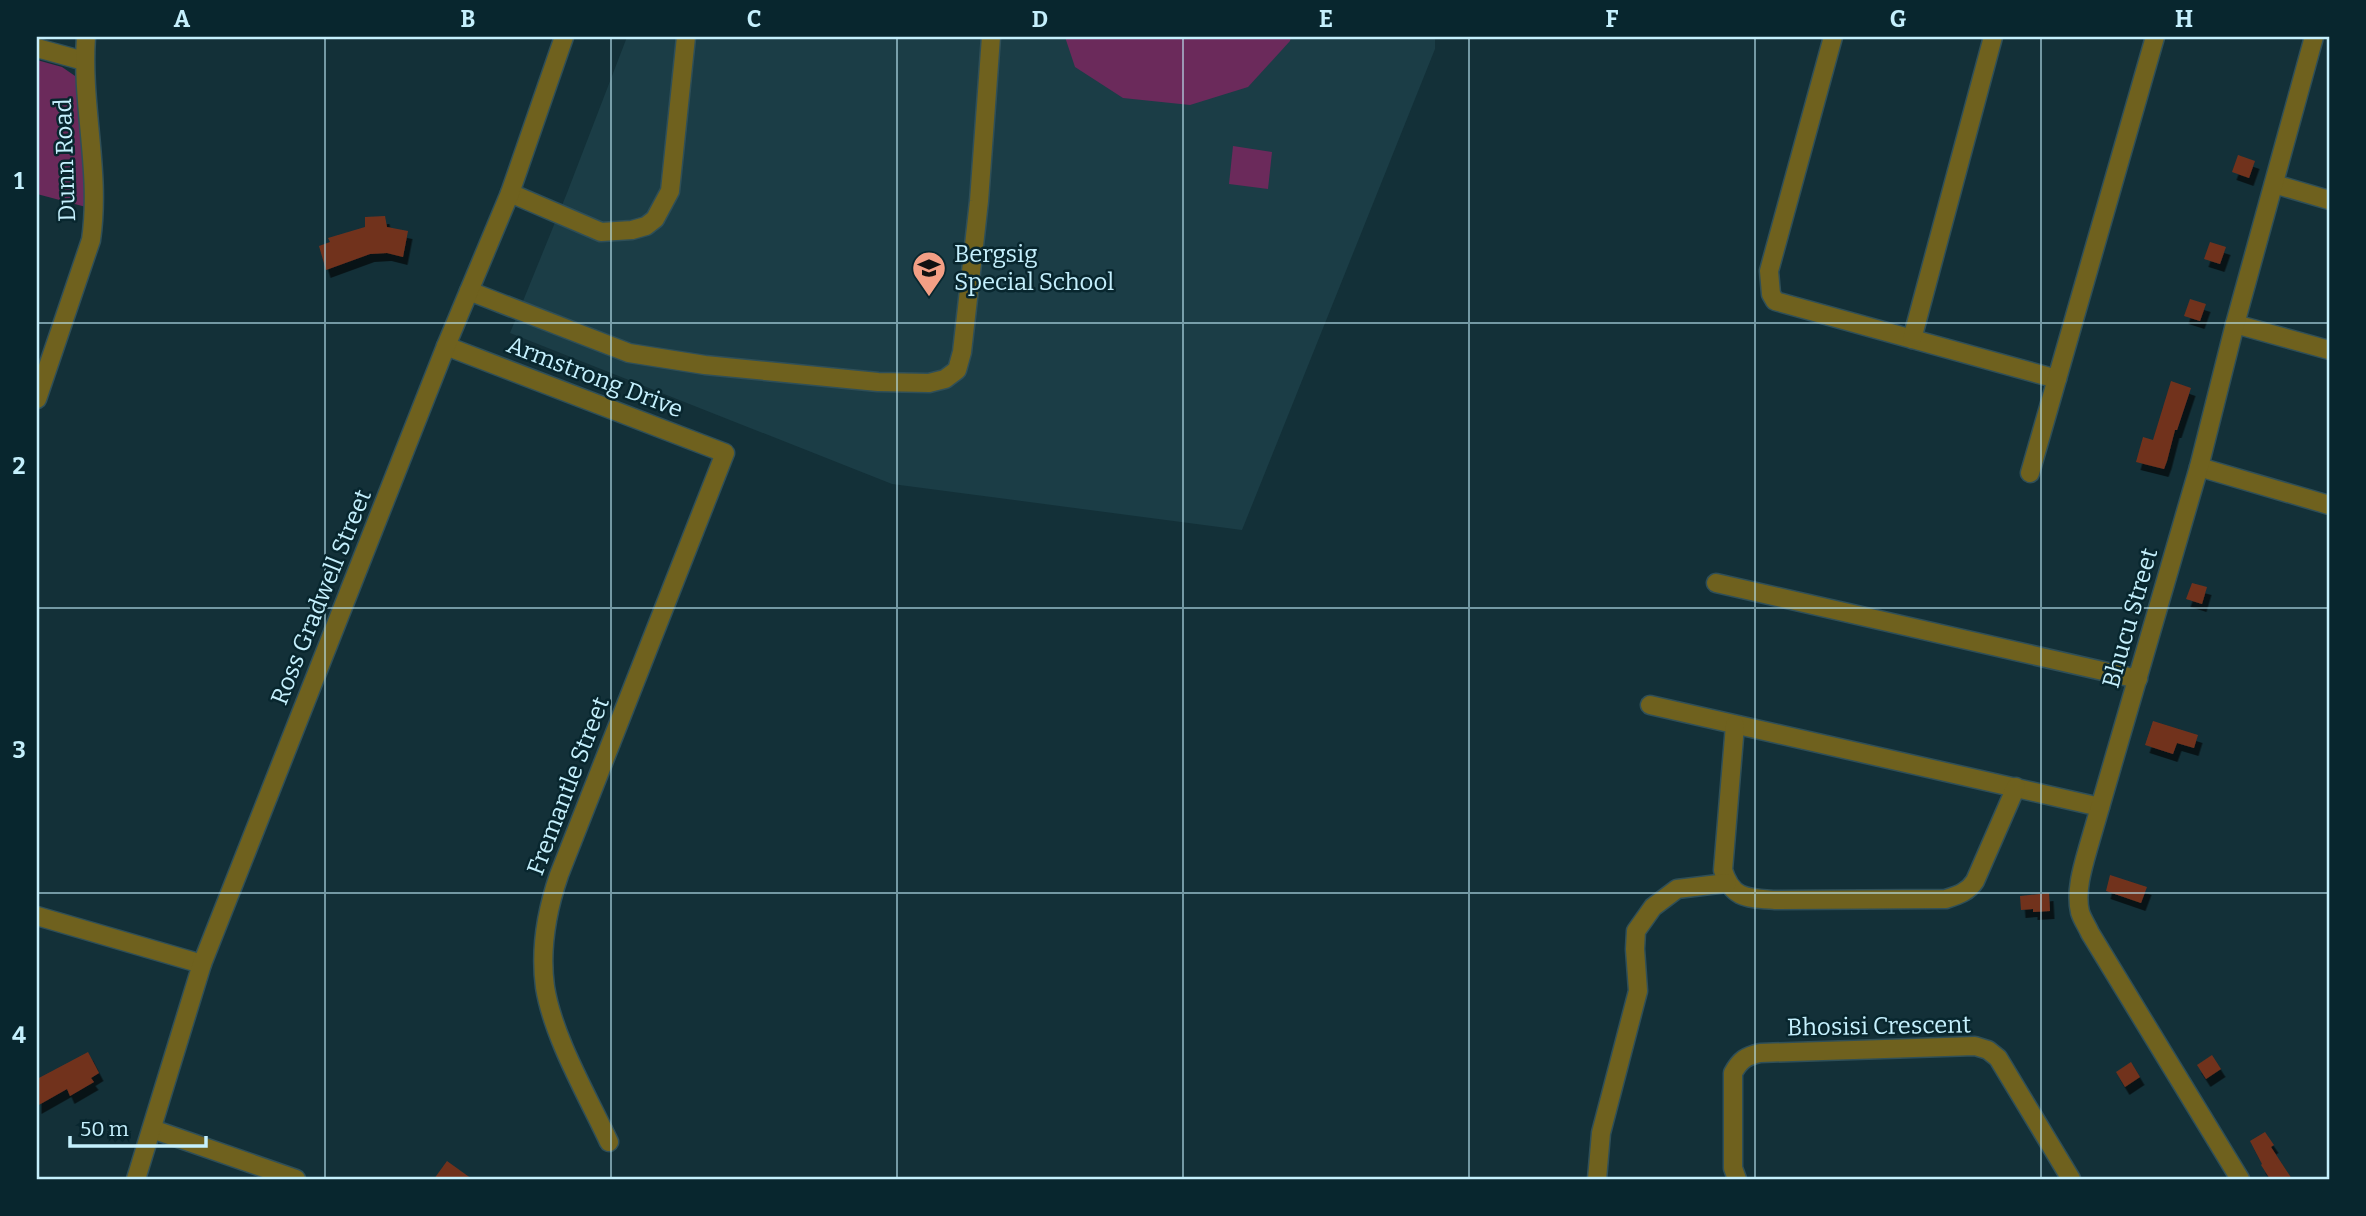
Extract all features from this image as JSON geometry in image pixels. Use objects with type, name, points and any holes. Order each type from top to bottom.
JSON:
[{"type":"street","name":"Dunn Road","points":[[37,399],[91,240],[94,220],[94,180],[84,61],[86,37]]},
{"type":"street","name":"Ross Gradwell Street","points":[[135,1179],[202,964],[446,346],[510,193],[564,37]]},
{"type":"street","points":[[510,193],[601,232],[632,230],[646,226],[655,219],[670,191],[686,37]]},
{"type":"street","points":[[469,291],[606,345],[648,358],[878,382],[929,383],[945,379],[957,370],[962,352],[979,201],[991,37]]},
{"type":"street","points":[[1833,37],[1769,271],[1770,294],[1775,301],[2057,379]]},
{"type":"street","points":[[1912,339],[1993,37]]},
{"type":"street","points":[[2030,472],[2155,37]]},
{"type":"street","name":"Bhucu Street","points":[[2240,1179],[2081,913],[2081,873],[2199,467],[2274,184],[2318,44]]},
{"type":"street","points":[[37,48],[84,61]]},
{"type":"street","points":[[2274,184],[2329,200]]},
{"type":"street","points":[[2235,324],[2329,350]]},
{"type":"street","name":"Armstrong Drive","points":[[446,346],[725,453]]},
{"type":"street","name":"Fremantle Street","points":[[609,1142],[554,1023],[545,986],[546,928],[551,898],[725,453]]},
{"type":"street","points":[[2199,467],[2329,505]]},
{"type":"street","points":[[1716,583],[2138,679]]},
{"type":"street","points":[[1650,705],[2100,807]]},
{"type":"street","points":[[1735,725],[1723,870],[1727,883],[1734,892],[1751,898],[1946,899],[1959,895],[1975,881],[2016,787]]},
{"type":"street","points":[[1597,1179],[1601,1133],[1638,991],[1636,931],[1653,908],[1676,889],[1727,883]]},
{"type":"street","points":[[37,916],[202,964]]},
{"type":"street","name":"Bhosisi Crescent","points":[[1737,1179],[1733,1168],[1733,1073],[1747,1056],[1975,1046],[1988,1050],[1998,1058],[2071,1179]]},
{"type":"street","points":[[152,1129],[296,1179]]},
{"type":"shaded area","name":"Bergsig Special School","points":[[627,37],[1435,37],[1435,49],[1242,530],[892,484],[510,333]]},
{"type":"shaded area","points":[[1065,37],[1291,37],[1248,87],[1190,105],[1123,98],[1075,67]]},
{"type":"shaded area","points":[[37,60],[62,67],[78,78],[86,163],[86,207],[37,194]]},
{"type":"shaded area","points":[[1233,146],[1272,152],[1268,189],[1229,184]]},
{"type":"building","points":[[2238,155],[2255,161],[2249,178],[2232,172]]},
{"type":"building","points":[[385,216],[387,227],[408,231],[403,257],[387,253],[370,254],[326,270],[319,246],[330,242],[328,238],[365,227],[365,217]]},
{"type":"building","points":[[2210,242],[2226,247],[2220,264],[2204,259]]},
{"type":"building","points":[[2190,299],[2206,304],[2200,321],[2184,316]]},
{"type":"building","points":[[2171,381],[2191,388],[2164,469],[2136,462],[2143,437],[2153,440]]},
{"type":"building","points":[[2192,583],[2207,587],[2202,604],[2186,599]]},
{"type":"building","points":[[2153,721],[2198,735],[2194,748],[2177,743],[2173,754],[2145,745]]},
{"type":"building","points":[[2110,875],[2147,887],[2141,903],[2106,891]]},
{"type":"building","points":[[2049,893],[2050,911],[2021,910],[2020,896]]},
{"type":"building","points":[[88,1052],[99,1073],[91,1078],[94,1082],[70,1096],[67,1089],[37,1106],[37,1079]]},
{"type":"building","points":[[2212,1055],[2221,1069],[2206,1079],[2197,1065]]},
{"type":"building","points":[[2131,1062],[2140,1077],[2125,1087],[2116,1072]]},
{"type":"building","points":[[2265,1132],[2274,1145],[2271,1147],[2292,1179],[2270,1179],[2261,1165],[2250,1141]]},
{"type":"building","points":[[447,1161],[472,1179],[434,1179]]},
{"type":"place","name":"Bergsig Special School","points":[[929,298]]}]
